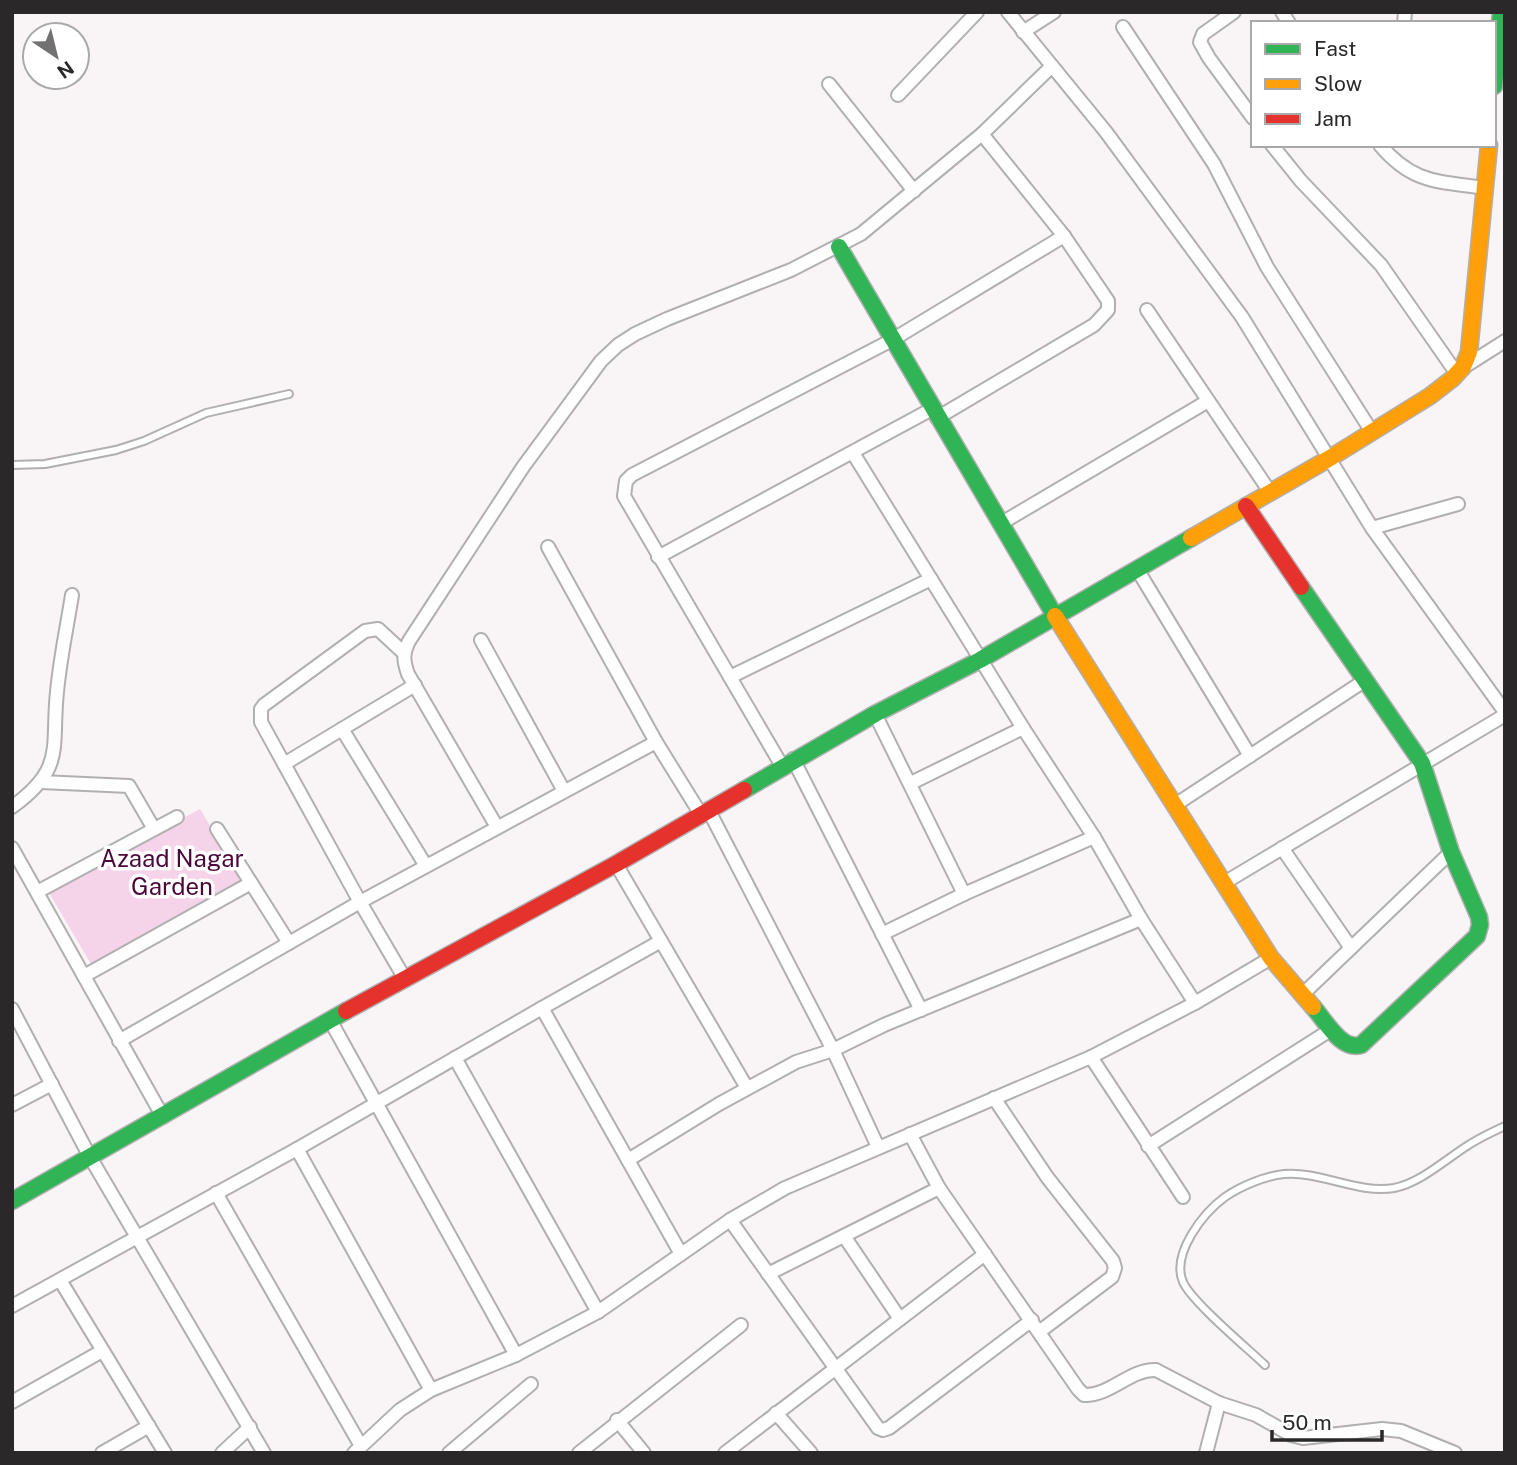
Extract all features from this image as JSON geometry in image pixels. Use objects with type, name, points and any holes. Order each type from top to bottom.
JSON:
[{"type":"street","points":[[898,95],[977,12]]},
{"type":"street","points":[[1008,12],[1106,132],[1242,317],[1372,528],[1435,618],[1503,706],[1422,762],[1224,883]]},
{"type":"street","points":[[1023,32],[1054,12]]},
{"type":"street","points":[[1234,12],[1203,34],[1200,42],[1251,115]]},
{"type":"street","points":[[1496,68],[1502,16]]},
{"type":"street","points":[[1123,27],[1214,163],[1266,267],[1372,432]]},
{"type":"street","points":[[497,827],[415,685],[404,662],[404,653],[523,467],[601,361],[618,345],[667,319],[791,270],[839,247],[884,217],[982,134],[1052,66]]},
{"type":"street","points":[[829,84],[914,191]]},
{"type":"street","points":[[658,557],[853,453],[935,413],[1104,316],[1108,310],[1108,301],[1064,236],[982,134]]},
{"type":"street","points":[[1460,371],[1469,352],[1473,328],[1489,147]]},
{"type":"street","points":[[1275,149],[1301,181],[1381,265],[1460,371]]},
{"type":"street","points":[[1386,149],[1399,166],[1417,175],[1485,188]]},
{"type":"street","points":[[921,1010],[788,763],[730,677],[658,557],[624,496],[623,489],[632,475],[892,340],[1064,236]]},
{"type":"street","points":[[839,247],[1055,615],[1271,958],[1345,1044],[1359,1047],[1477,936],[1479,917],[1451,852],[1422,762],[1246,506]]},
{"type":"street","points":[[1147,310],[1270,492]]},
{"type":"street","points":[[12,1200],[330,1020],[616,864],[874,714],[980,660],[1330,458],[1430,396],[1460,371],[1505,341]]},
{"type":"street","points":[[1000,524],[1208,401]]},
{"type":"street","points":[[853,453],[1195,1003]]},
{"type":"street","points":[[1372,528],[1458,504]]},
{"type":"street","points":[[548,547],[656,741],[704,811],[833,1050],[878,1147]]},
{"type":"street","points":[[1137,569],[1250,756]]},
{"type":"street","points":[[730,677],[931,579]]},
{"type":"street","points":[[12,807],[41,782],[55,750],[57,693],[72,595]]},
{"type":"street","points":[[404,653],[383,632],[373,628],[365,631],[264,705],[261,709],[261,722],[405,979]]},
{"type":"street","points":[[481,640],[564,791]]},
{"type":"street","points":[[1175,805],[1364,681]]},
{"type":"street","points":[[284,764],[415,685]]},
{"type":"street","points":[[874,714],[911,783],[964,894]]},
{"type":"street","points":[[911,783],[1023,728]]},
{"type":"street","points":[[342,729],[426,866]]},
{"type":"street","points":[[119,1041],[360,902],[656,741]]},
{"type":"street","points":[[41,782],[129,786],[154,830]]},
{"type":"street","points":[[37,892],[177,817]]},
{"type":"street","points":[[217,829],[289,943]]},
{"type":"street","points":[[882,934],[964,894],[1094,837]]},
{"type":"street","points":[[12,848],[163,1116]]},
{"type":"street","points":[[1282,848],[1351,948]]},
{"type":"street","points":[[1303,995],[1451,852]]},
{"type":"street","points":[[616,864],[747,1088]]},
{"type":"street","points":[[84,976],[251,883]]},
{"type":"street","points":[[628,1160],[747,1088],[796,1062],[833,1050],[921,1010],[1141,919]]},
{"type":"street","points":[[12,1306],[137,1239],[661,941]]},
{"type":"street","points":[[216,1193],[357,1449],[400,1410],[431,1390],[516,1354],[598,1312],[730,1220],[785,1188],[1091,1057],[1195,1003],[1271,958]]},
{"type":"street","points":[[542,1008],[681,1254]]},
{"type":"street","points":[[12,1009],[90,1157],[264,1453]]},
{"type":"street","points":[[330,1020],[516,1354]]},
{"type":"street","points":[[1148,1146],[1332,1029]]},
{"type":"street","points":[[1091,1057],[1183,1197]]},
{"type":"street","points":[[455,1058],[598,1312]]},
{"type":"street","points":[[12,1105],[51,1084]]},
{"type":"street","points":[[994,1098],[1047,1177],[1113,1261],[1115,1268],[1112,1276],[1039,1332]]},
{"type":"street","points":[[910,1134],[939,1188],[1084,1395],[1099,1393],[1146,1370],[1156,1370],[1167,1373],[1219,1403],[1256,1415],[1291,1435],[1303,1438],[1382,1429],[1401,1431],[1455,1453]]},
{"type":"street","points":[[297,1149],[431,1390]]},
{"type":"street","points":[[768,1273],[939,1188]]},
{"type":"street","points":[[730,1220],[834,1369],[878,1428],[883,1430],[889,1429],[1031,1320]]},
{"type":"street","points":[[844,1236],[900,1319]]},
{"type":"street","points":[[725,1453],[985,1254]]},
{"type":"street","points":[[60,1280],[165,1453]]},
{"type":"street","points":[[579,1453],[617,1420],[741,1325]]},
{"type":"street","points":[[12,1402],[102,1351]]},
{"type":"street","points":[[449,1453],[531,1384]]},
{"type":"street","points":[[1206,1453],[1219,1403]]},
{"type":"street","points":[[776,1413],[811,1453]]},
{"type":"street","points":[[617,1420],[644,1453]]},
{"type":"street","points":[[102,1453],[149,1426]]},
{"type":"street","points":[[222,1453],[250,1427]]},
{"type":"lane","points":[[12,465],[45,464],[116,450],[206,413],[289,394]]},
{"type":"lane","points":[[1265,1365],[1194,1297],[1183,1282],[1181,1253],[1197,1226],[1224,1198],[1248,1184],[1281,1174],[1306,1173],[1380,1189],[1397,1187],[1421,1176],[1471,1143],[1505,1126]]},
{"type":"green space","name":"Azaad Nagar Garden","points":[[200,809],[244,883],[91,964],[48,891]]},
{"type":"traffic: fast","points":[[1496,65],[1501,12]]},
{"type":"traffic: fast","points":[[839,247],[1055,616]]},
{"type":"traffic: fast","points":[[744,790],[875,714],[980,660],[1191,538]]},
{"type":"traffic: fast","points":[[1301,587],[1422,763],[1451,852],[1480,925],[1477,936],[1361,1045],[1354,1046],[1340,1039],[1313,1007]]},
{"type":"traffic: fast","points":[[12,1201],[346,1011]]},
{"type":"traffic: slow","points":[[1191,538],[1330,458],[1430,396],[1463,367],[1469,352],[1489,147]]},
{"type":"traffic: slow","points":[[1055,616],[1271,958],[1313,1007]]},
{"type":"traffic: jam","points":[[1246,506],[1301,587]]},
{"type":"traffic: jam","points":[[346,1011],[616,864],[744,790]]}]
